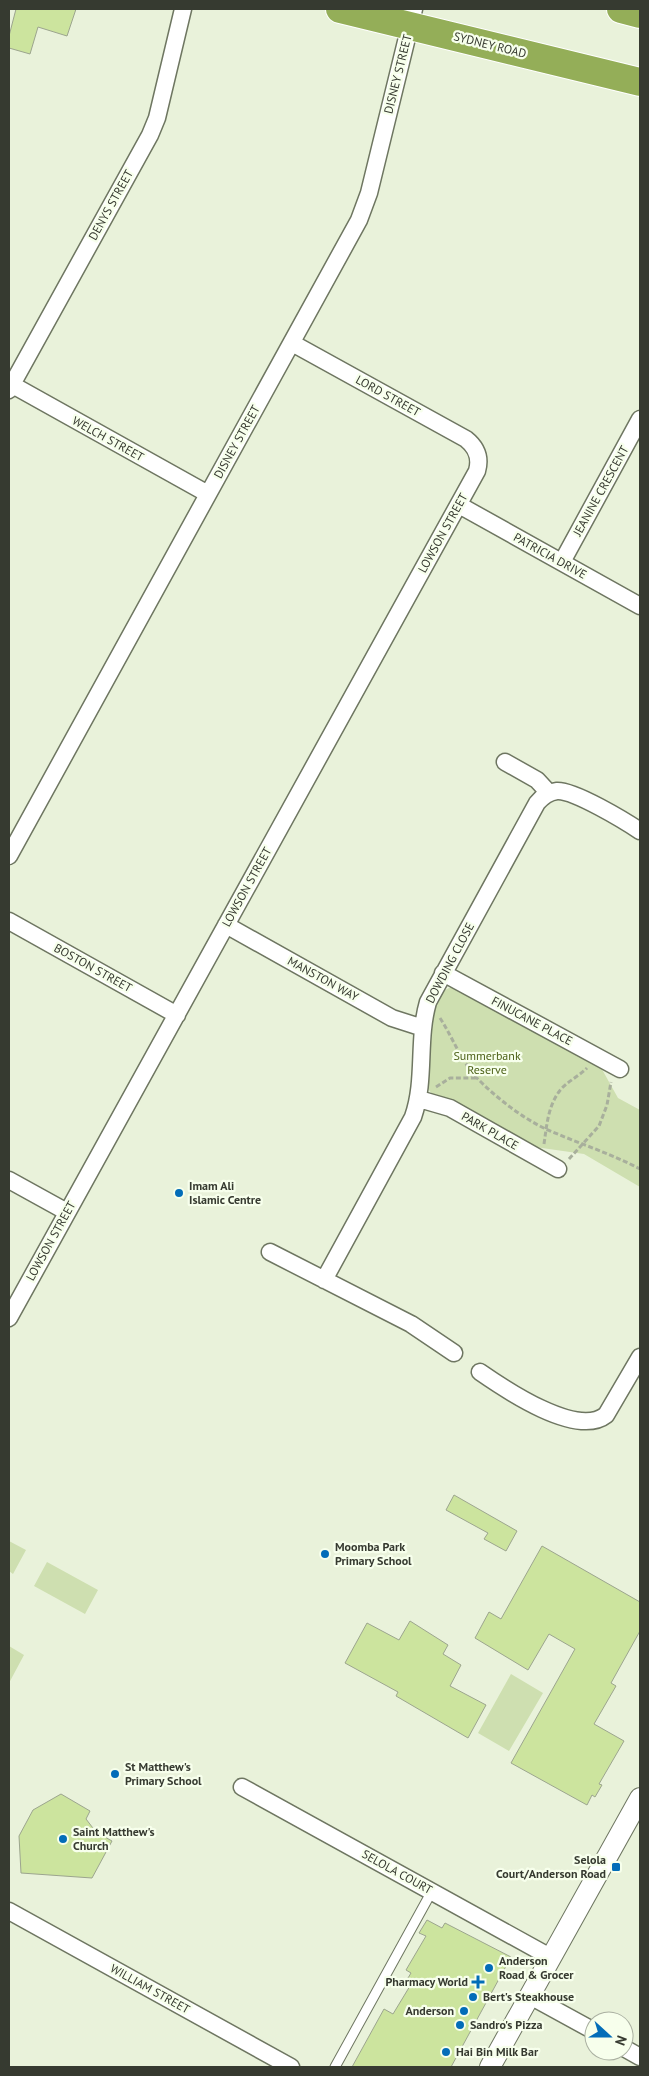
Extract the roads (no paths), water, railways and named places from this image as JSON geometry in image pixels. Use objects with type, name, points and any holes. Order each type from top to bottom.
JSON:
[{"type":"highway","name":"SYDNEY ROAD","points":[[340,9],[412,17],[640,82]]},
{"type":"highway","points":[[621,9],[640,14]]},
{"type":"street","name":"DENYS STREET","points":[[10,386],[150,135],[157,118],[183,9]]},
{"type":"street","name":"DISNEY STREET","points":[[9,856],[292,343],[364,208],[412,17]]},
{"type":"street","name":"LORD STREET","points":[[292,343],[466,439],[478,454]]},
{"type":"street","name":"WELCH STREET","points":[[10,386],[208,494]]},
{"type":"street","name":"JEANINE CRESCENT","points":[[562,562],[640,419]]},
{"type":"street","name":"LOWSON STREET","points":[[9,1318],[459,505],[477,471],[478,454]]},
{"type":"street","name":"PATRICIA DRIVE","points":[[459,505],[640,606]]},
{"type":"street","points":[[505,762],[537,780],[549,793],[557,791],[572,795],[640,831]]},
{"type":"street","name":"DOWDING CLOSE","points":[[324,1280],[413,1117],[419,1099],[423,1028],[428,1002],[537,803],[549,793]]},
{"type":"street","name":"BOSTON STREET","points":[[9,921],[177,1015]]},
{"type":"street","name":"MANSTON WAY","points":[[226,925],[392,1018],[423,1028]]},
{"type":"street","name":"FINUCANE PLACE","points":[[443,973],[618,1068]]},
{"type":"street","name":"PARK PLACE","points":[[419,1099],[450,1108],[558,1169]]},
{"type":"street","points":[[9,1180],[66,1212]]},
{"type":"street","points":[[270,1252],[411,1324],[454,1353]]},
{"type":"street","points":[[480,1372],[516,1395],[544,1409],[576,1422],[587,1423],[598,1421],[606,1415],[640,1357]]},
{"type":"street","name":"SELOLA COURT","points":[[242,1787],[552,1958]]},
{"type":"street","points":[[490,2067],[640,1798]]},
{"type":"street","name":"WILLIAM STREET","points":[[9,1911],[291,2067]]},
{"type":"street","points":[[530,1996],[584,2026]]},
{"type":"lane","points":[[334,2067],[432,1891]]},
{"type":"place","name":"Imam Ali Islamic Centre","points":[[179,1193]]},
{"type":"place","name":"Moomba Park Primary School","points":[[325,1554]]},
{"type":"place","name":"St Matthew's Primary School","points":[[115,1774]]},
{"type":"place","name":"Saint Matthew's Church","points":[[63,1839]]},
{"type":"place","name":"Selola Court/Anderson Road","points":[[616,1867]]},
{"type":"place","name":"Anderson Road & Grocer","points":[[489,1968]]},
{"type":"place","name":"Pharmacy World","points":[[478,1982]]},
{"type":"place","name":"Bert's Steakhouse","points":[[473,1997]]},
{"type":"place","name":"Anderson","points":[[464,2011]]},
{"type":"place","name":"Sandro's Pizza","points":[[460,2025]]},
{"type":"place","name":"Hai Bin Milk Bar","points":[[446,2052]]},
{"type":"park label","name":"Summerbank Reserve","points":[[487,1063]]}]
